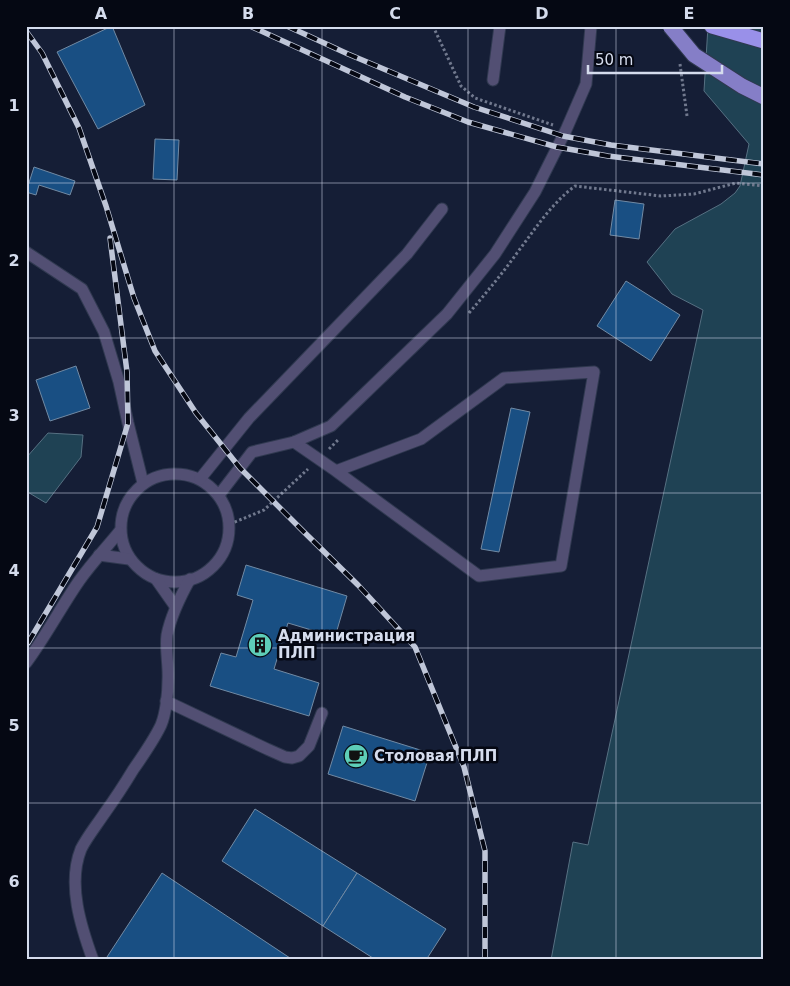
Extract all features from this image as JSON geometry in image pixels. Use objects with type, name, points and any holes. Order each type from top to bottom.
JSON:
[{"type":"highway","points":[[712,26],[764,41]]},
{"type":"main road","points":[[670,26],[694,55],[742,86],[764,97]]},
{"type":"lane","points":[[493,80],[500,26]]},
{"type":"lane","points":[[219,495],[252,452],[294,442],[332,426],[447,314],[495,254],[535,192],[566,130],[586,84],[591,26]]},
{"type":"lane","points":[[200,479],[249,418],[407,254],[442,208]]},
{"type":"lane","points":[[26,252],[82,289],[104,332],[119,382],[143,483]]},
{"type":"lane","points":[[294,442],[479,576],[562,566],[594,372],[504,378],[421,439],[336,471]]},
{"type":"lane","points":[[181,473],[200,479],[219,495],[230,524],[224,552],[206,574],[179,583],[151,578],[129,559],[120,532],[124,504],[143,483],[161,474],[181,473]]},
{"type":"lane","points":[[26,663],[80,580],[120,532]]},
{"type":"lane","points":[[99,555],[129,559]]},
{"type":"lane","points":[[156,579],[175,606]]},
{"type":"lane","points":[[93,960],[84,937],[77,908],[76,866],[81,850],[90,834],[142,758],[161,725],[168,680],[167,635],[175,606],[190,579]]},
{"type":"lane","points":[[166,701],[276,753],[292,758],[299,756],[309,746],[322,713]]},
{"type":"path","points":[[681,56],[680,65],[687,116]]},
{"type":"path","points":[[468,314],[547,213],[575,186],[660,196],[694,194],[736,183],[764,186]]},
{"type":"path","points":[[230,524],[264,510],[343,435]]},
{"type":"water","points":[[708,26],[764,26],[764,960],[551,960],[573,842],[588,845],[703,310],[672,294],[647,262],[675,229],[721,204],[735,193],[740,186],[749,144],[704,91]]},
{"type":"water","points":[[48,433],[83,435],[81,457],[46,503],[26,491],[26,458]]},
{"type":"building","points":[[112,26],[145,105],[98,129],[57,52]]},
{"type":"building","points":[[155,139],[179,140],[177,180],[153,179]]},
{"type":"building","points":[[34,167],[75,181],[70,195],[39,185],[36,195],[26,192]]},
{"type":"building","points":[[615,200],[644,204],[639,239],[610,235]]},
{"type":"building","points":[[626,281],[680,315],[651,361],[597,326]]},
{"type":"building","points":[[76,366],[90,408],[50,421],[36,380]]},
{"type":"building","points":[[511,408],[530,412],[499,552],[481,549]]},
{"type":"building","name":"Администрация ПЛП","points":[[246,565],[347,596],[335,637],[288,623],[274,669],[319,683],[309,716],[210,686],[221,653],[236,657],[253,600],[237,595]]},
{"type":"building","points":[[343,726],[430,753],[415,801],[328,774]]},
{"type":"building","points":[[255,809],[357,873],[323,926],[222,861]]},
{"type":"building","points":[[162,873],[293,960],[111,960],[107,957]]},
{"type":"building","points":[[357,873],[446,929],[426,960],[376,960],[323,926]]},
{"type":"railway","points":[[250,26],[405,97],[468,122],[557,147],[608,156],[764,175]]},
{"type":"railway","points":[[287,26],[474,107],[563,136],[611,145],[764,164]]},
{"type":"railway","points":[[26,31],[42,53],[79,128],[106,206],[134,298],[155,351],[196,413],[240,468],[358,585],[415,647],[464,767],[485,851],[485,960]]},
{"type":"railway","points":[[28,643],[97,527],[128,423],[127,372],[110,238]]},
{"type":"place","name":"Администрация ПЛП","points":[[260,645]]},
{"type":"place","name":"Столовая ПЛП","points":[[356,756]]}]
